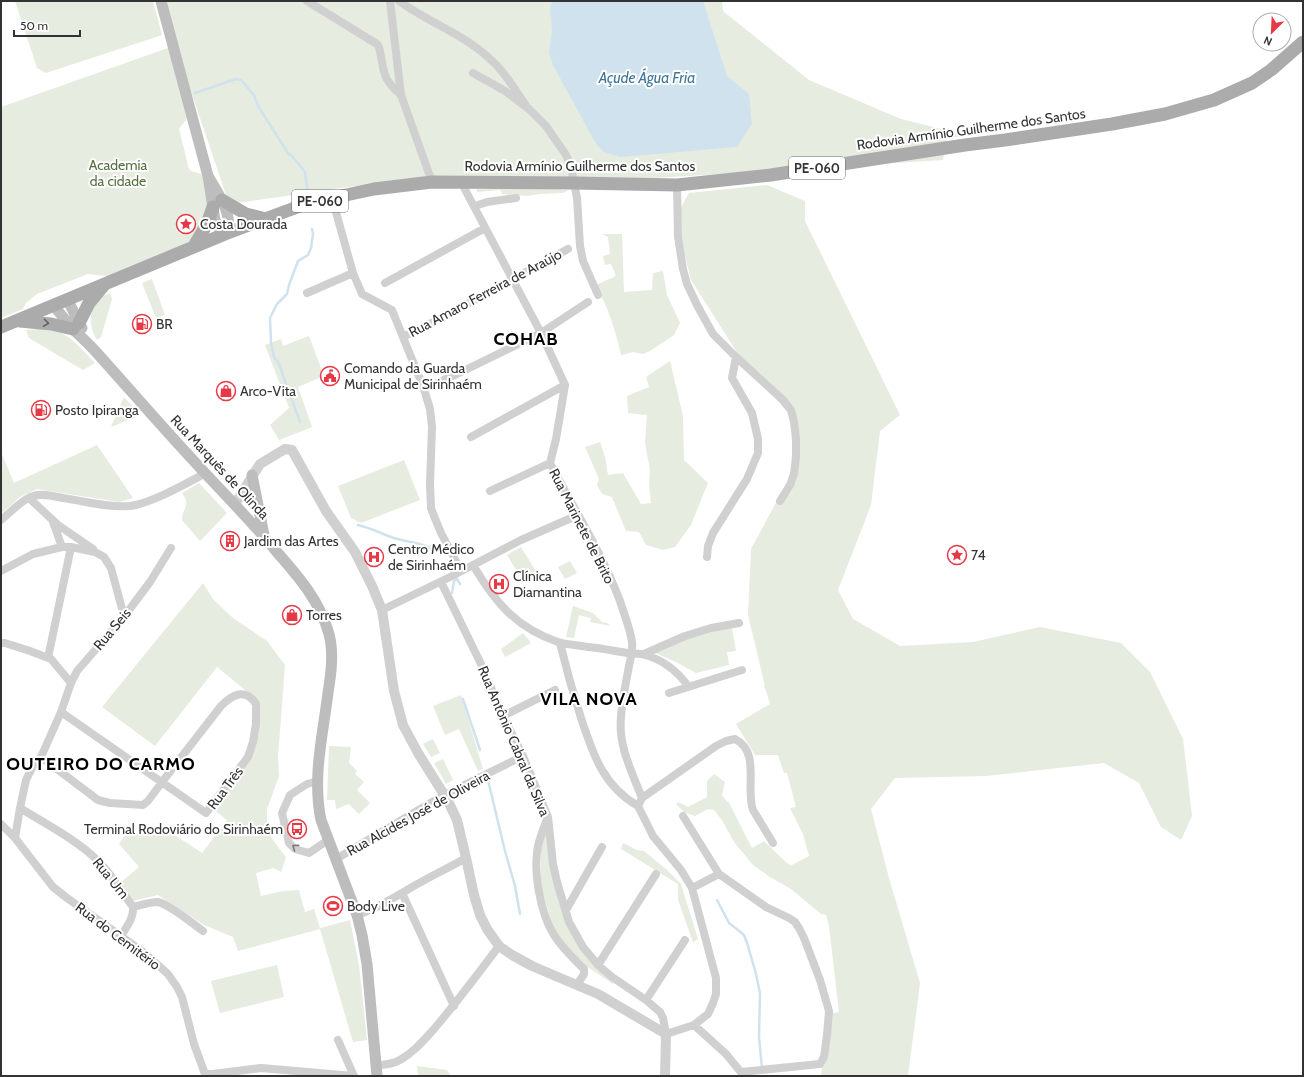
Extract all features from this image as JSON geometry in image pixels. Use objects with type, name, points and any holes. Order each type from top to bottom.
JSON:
[{"type":"main road","points":[[161,1],[208,176],[217,203],[229,217],[228,233]]},
{"type":"main road","name":"Rodovia Armínio Guilherme dos Santos","points":[[1,327],[194,246],[300,206],[332,198],[374,189],[432,182],[677,185],[771,175],[1112,124],[1165,114],[1214,100],[1252,83],[1271,70],[1303,42]]},
{"type":"main road","points":[[217,203],[246,214],[268,219]]},
{"type":"main road","points":[[194,246],[217,203]]},
{"type":"main road","points":[[76,326],[89,303],[106,282]]},
{"type":"main road","points":[[67,299],[76,326]]},
{"type":"main road","points":[[54,304],[76,326]]},
{"type":"main road","points":[[18,320],[76,326]]},
{"type":"main road","name":"Rua Marquês de Olinda","points":[[76,326],[90,344],[264,536],[305,585],[319,608],[329,635],[331,648],[330,681],[320,753],[318,781],[319,809],[328,840],[357,915],[362,935],[367,964],[377,1076]]},
{"type":"main road","points":[[252,475],[264,536]]},
{"type":"street","points":[[307,1],[377,44],[379,47],[383,72],[390,85],[401,95]]},
{"type":"street","points":[[390,1],[401,95],[432,182]]},
{"type":"street","points":[[399,1],[431,22],[459,37],[489,58],[502,72],[529,109]]},
{"type":"street","points":[[473,73],[505,91],[529,109],[546,126],[566,155],[571,167],[574,183],[583,261],[598,295]]},
{"type":"street","points":[[461,182],[541,333],[565,385],[471,437]]},
{"type":"street","points":[[677,185],[678,237],[687,284],[713,334],[783,400],[790,410],[794,422],[796,439],[794,474],[790,485],[780,501]]},
{"type":"street","points":[[332,198],[353,273],[362,294],[392,310],[424,389],[432,417],[430,484],[431,508],[456,574]]},
{"type":"street","points":[[474,206],[487,202],[516,198]]},
{"type":"street","points":[[385,283],[485,228]]},
{"type":"street","name":"Rua Amaro Ferreira de Araújo","points":[[403,337],[513,280],[568,249]]},
{"type":"street","points":[[307,293],[353,273]]},
{"type":"street","points":[[424,389],[541,333],[588,302]]},
{"type":"street","points":[[707,557],[708,546],[713,533],[747,479],[758,453],[758,440],[752,412],[732,378],[736,357]]},
{"type":"street","name":"Rua Marinete de Brito","points":[[565,385],[556,439],[550,463],[603,561],[618,596],[630,631],[632,654],[621,713],[622,739],[640,802],[653,836],[681,870],[692,888],[716,978],[716,994],[711,1009],[694,1025]]},
{"type":"street","points":[[235,504],[260,464],[284,449],[292,450],[326,511],[355,552],[372,586],[382,610],[394,691],[403,724],[457,820],[480,915],[486,929],[500,946],[512,955],[532,966],[598,994],[666,1034],[694,1025],[726,1054],[742,1074],[818,1065],[822,1062],[824,1057],[829,1011],[820,980],[804,938],[795,922],[766,907],[719,874],[683,816]]},
{"type":"street","points":[[490,491],[550,463]]},
{"type":"street","points":[[1,520],[29,498],[36,495],[46,495],[104,505],[130,506],[162,495],[206,473]]},
{"type":"street","points":[[29,498],[53,520],[104,557],[111,568],[124,616]]},
{"type":"street","points":[[382,610],[441,582],[521,540],[578,515]]},
{"type":"street","points":[[48,658],[67,547],[53,520]]},
{"type":"street","points":[[1,571],[33,554],[67,547],[100,554]]},
{"type":"street","name":"Rua Seis","points":[[41,757],[61,712],[71,683],[77,672],[124,616],[150,582],[171,548]]},
{"type":"street","points":[[473,565],[483,582],[500,605],[515,619],[538,634],[560,643],[595,647],[632,654],[644,654],[671,667],[678,673],[688,686]]},
{"type":"street","name":"Rua Antônio Cabral da Silva","points":[[441,582],[481,664],[503,716],[523,756],[548,817],[553,864],[557,882],[570,922],[583,947],[598,965],[612,977],[654,1006],[662,1014],[666,1034]]},
{"type":"street","points":[[644,654],[685,636],[711,628],[739,623]]},
{"type":"street","points":[[1,643],[5,643],[48,658],[71,683]]},
{"type":"street","points":[[560,643],[570,685],[588,741],[598,766],[618,792],[629,801],[640,802],[716,746],[726,741],[735,739],[740,742],[748,753],[751,764],[751,804],[773,843]]},
{"type":"street","points":[[669,692],[742,670]]},
{"type":"street","points":[[503,716],[555,690]]},
{"type":"street","name":"Rua Três","points":[[61,712],[206,813],[248,757],[253,742],[256,724],[256,704],[250,697],[236,694],[229,698],[221,706],[162,782]]},
{"type":"street","name":"Rua Alcides José de Oliveira","points":[[336,859],[444,795],[523,756]]},
{"type":"street","points":[[15,838],[26,780],[33,766],[41,757],[93,797],[110,804],[143,805],[148,801],[162,782]]},
{"type":"street","points":[[318,781],[308,784],[290,795],[283,810],[282,816],[289,843],[295,849],[309,853],[328,840]]},
{"type":"street","name":"Rua Um","points":[[20,808],[81,846],[104,868],[133,907],[134,913],[131,921],[121,936]]},
{"type":"street","points":[[548,817],[538,844],[536,855],[537,883],[551,930],[566,951],[584,969],[584,974],[577,985]]},
{"type":"street","name":"Rua do Cemitério","points":[[1,824],[15,838],[53,887],[121,936],[168,974],[182,997],[194,1044],[205,1074],[214,1075],[261,1068],[354,1076]]},
{"type":"street","points":[[566,910],[602,847]]},
{"type":"street","points":[[357,915],[372,910],[466,858]]},
{"type":"street","points":[[598,965],[656,874]]},
{"type":"street","points":[[692,888],[719,874]]},
{"type":"street","points":[[402,893],[454,1006]]},
{"type":"street","points":[[133,907],[144,904],[160,903],[180,914],[203,931]]},
{"type":"street","points":[[646,1000],[685,940]]},
{"type":"street","points":[[376,1064],[384,1065],[401,1059],[418,1047],[454,1006],[500,946]]},
{"type":"street","points":[[665,1076],[666,1034]]},
{"type":"street","points":[[338,1040],[354,1076]]},
{"type":"green space","points":[[15,1],[153,1],[162,35],[46,73],[37,68]]},
{"type":"green space","points":[[164,1],[722,1],[723,11],[809,80],[901,119],[969,136],[947,138],[943,160],[574,183],[355,186],[229,204],[172,35]]},
{"type":"green space","name":"Academia da cidade","points":[[168,48],[188,117],[179,129],[189,169],[205,175],[208,205],[195,236],[186,244],[114,277],[88,274],[37,294],[26,303],[23,309],[1,318],[1,107]]},
{"type":"green space","points":[[767,185],[805,201],[805,221],[900,415],[880,431],[871,505],[838,590],[853,619],[900,646],[973,642],[1040,627],[1121,643],[1150,672],[1183,739],[1192,816],[1181,840],[1161,827],[1139,783],[1104,763],[986,776],[895,778],[871,809],[889,878],[920,983],[908,1076],[821,1076],[828,1014],[839,1012],[829,926],[826,915],[821,914],[791,889],[753,865],[734,842],[722,820],[714,810],[708,809],[695,816],[684,812],[676,804],[678,802],[688,807],[707,797],[707,781],[714,774],[725,782],[722,796],[729,803],[752,848],[764,841],[788,864],[792,865],[809,856],[803,834],[790,808],[796,807],[787,773],[784,773],[778,755],[755,755],[736,724],[770,704],[764,686],[748,615],[751,549],[792,473],[795,421],[738,354],[691,280],[683,248],[680,209],[689,193]]},
{"type":"green space","points":[[523,187],[568,190],[563,193],[527,196],[502,194],[500,190],[477,192],[477,189]]},
{"type":"green space","points":[[602,234],[622,234],[624,292],[652,290],[653,273],[663,271],[667,295],[680,323],[674,335],[643,354],[633,352],[621,355],[611,320],[596,285],[616,275],[611,264],[605,265],[603,256],[610,254],[608,237]]},
{"type":"green space","points":[[152,279],[165,315],[156,318],[142,283]]},
{"type":"green space","points":[[110,293],[112,299],[101,337],[97,340],[91,326],[92,313],[98,301]]},
{"type":"green space","points":[[39,329],[59,332],[66,335],[95,363],[83,370],[29,338],[26,330]]},
{"type":"green space","points":[[309,336],[324,376],[298,387],[312,427],[279,440],[270,425],[289,408],[265,345],[281,339],[283,346]]},
{"type":"green space","points":[[670,361],[683,416],[684,460],[708,483],[691,525],[675,547],[663,550],[646,545],[639,532],[626,531],[612,497],[602,494],[597,485],[599,479],[585,447],[600,442],[605,457],[608,475],[623,473],[641,504],[651,503],[649,485],[650,470],[645,443],[647,415],[628,413],[627,396],[649,387],[646,377]]},
{"type":"green space","points":[[124,397],[141,415],[111,427]]},
{"type":"green space","points":[[97,445],[133,498],[119,502],[37,489],[20,497],[1,514],[1,452],[14,483]]},
{"type":"green space","points":[[404,460],[420,500],[361,523],[351,518],[338,486]]},
{"type":"green space","points":[[199,483],[227,513],[200,541],[182,520],[186,501],[182,493]]},
{"type":"green space","points":[[521,547],[537,573],[523,581],[507,555]]},
{"type":"green space","points":[[570,561],[577,573],[565,579],[558,567]]},
{"type":"green space","points":[[203,583],[213,599],[233,618],[267,641],[285,665],[278,757],[279,776],[267,809],[267,823],[271,837],[286,857],[281,872],[273,868],[256,873],[261,896],[283,891],[299,890],[305,912],[314,909],[320,928],[350,920],[359,965],[367,1040],[353,1042],[320,929],[238,951],[233,937],[204,925],[158,895],[133,901],[120,883],[139,867],[119,844],[128,831],[142,835],[159,835],[164,828],[202,853],[227,820],[213,809],[251,759],[256,699],[217,667],[155,746],[102,707]]},
{"type":"green space","points":[[573,606],[593,613],[602,622],[611,626],[590,622],[591,618],[579,615],[574,638],[566,637]]},
{"type":"green space","points":[[732,628],[736,651],[727,652],[729,665],[696,673],[653,652],[705,631]]},
{"type":"green space","points":[[523,633],[531,643],[505,657],[501,649]]},
{"type":"green space","points":[[461,695],[483,769],[478,771],[459,729],[445,735],[433,706]]},
{"type":"green space","points":[[433,739],[440,753],[431,757],[423,744]]},
{"type":"green space","points":[[329,746],[351,747],[349,763],[357,771],[355,774],[364,782],[357,790],[370,803],[359,814],[349,804],[336,809],[335,800],[327,800]]},
{"type":"green space","points":[[443,759],[453,780],[446,784],[434,763]]},
{"type":"green space","points":[[546,833],[567,921],[614,982],[613,984],[586,966],[554,931],[541,886],[541,846]]},
{"type":"green space","points":[[623,843],[637,850],[644,851],[666,869],[681,884],[698,939],[693,942],[678,900],[678,884],[621,849]]},
{"type":"green space","points":[[277,965],[284,997],[220,1013],[211,981]]},
{"type":"green space","points":[[417,1066],[447,1070],[451,1076],[418,1076]]},
{"type":"water","name":"Açude Água Fria","points":[[552,1],[703,1],[727,76],[749,94],[752,124],[737,147],[620,157],[604,152],[596,144],[553,65],[549,53],[552,31],[550,7]]},
{"type":"waterway","points":[[195,93],[236,79],[241,80],[254,95],[258,106],[288,153],[305,172],[308,195]]},
{"type":"waterway","points":[[300,422],[279,364],[274,357],[271,343],[270,318],[277,304],[287,294],[298,261],[308,255],[311,248],[313,234],[312,229]]},
{"type":"waterway","points":[[358,525],[394,538],[422,544],[437,552]]},
{"type":"waterway","points":[[452,593],[454,581],[457,579],[460,584]]},
{"type":"waterway","points":[[463,699],[480,750]]},
{"type":"waterway","points":[[487,776],[515,886],[520,914]]},
{"type":"waterway","points":[[717,900],[729,923],[744,935],[756,974],[760,993],[759,1037],[762,1068]]},
{"type":"place","name":"Costa Dourada","points":[[186,224]]},
{"type":"place","name":"BR","points":[[142,324]]},
{"type":"place","name":"Comando da Guarda Municipal de Sirinhaém","points":[[330,376]]},
{"type":"place","name":"Arco-Vita","points":[[226,391]]},
{"type":"place","name":"Posto Ipiranga","points":[[41,410]]},
{"type":"place","name":"Jardim das Artes","points":[[230,541]]},
{"type":"place","name":"74","points":[[957,555]]},
{"type":"place","name":"Centro Médico de Sirinhaém","points":[[374,557]]},
{"type":"place","name":"Clínica Diamantina","points":[[499,584]]},
{"type":"place","name":"Torres","points":[[292,615]]},
{"type":"place","name":"Terminal Rodoviário do Sirinhaém","points":[[297,829]]},
{"type":"place","name":"Body Live","points":[[333,906]]},
{"type":"district","name":"COHAB","points":[[526,339]]},
{"type":"district","name":"VILA NOVA","points":[[589,699]]},
{"type":"district","name":"OUTEIRO DO CARMO","points":[[101,764]]}]
